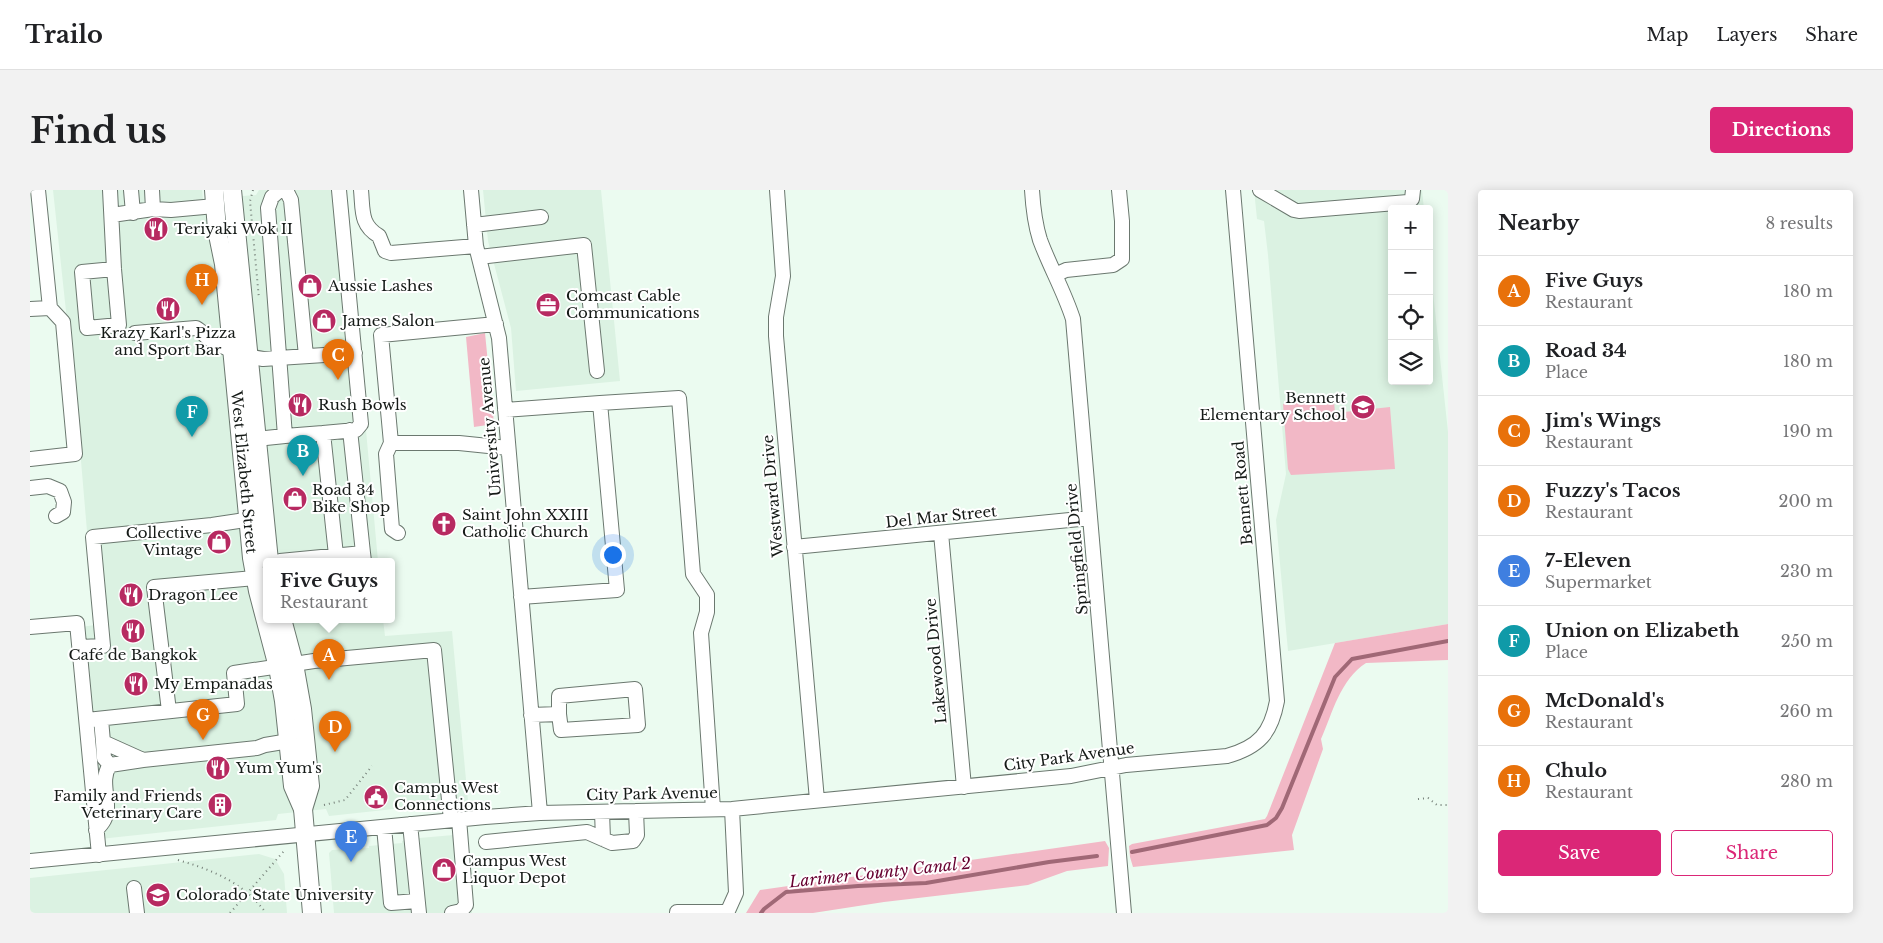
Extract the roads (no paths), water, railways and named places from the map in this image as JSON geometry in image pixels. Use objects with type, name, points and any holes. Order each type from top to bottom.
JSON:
[{"type":"main road","name":"West Elizabeth Street","points":[[232,190],[256,439],[255,519],[268,558]]},
{"type":"main road","name":"West Elizabeth Street","points":[[215,198],[224,264],[232,351],[261,577]]},
{"type":"main road","name":"West Elizabeth Street","points":[[274,623],[286,666],[302,709],[310,786],[303,809]]},
{"type":"main road","name":"West Elizabeth Street","points":[[282,623],[286,666],[288,742],[293,786],[303,809],[312,913]]},
{"type":"street","points":[[30,459],[76,454],[63,322],[50,308],[38,190]]},
{"type":"street","points":[[110,190],[119,324],[87,328],[82,272],[114,269]]},
{"type":"street","points":[[131,190],[133,213]]},
{"type":"street","points":[[152,190],[153,209]]},
{"type":"street","points":[[280,190],[272,197],[268,208],[286,436]]},
{"type":"street","points":[[286,190],[291,200],[306,356]]},
{"type":"street","points":[[256,439],[356,430],[361,424],[339,190]]},
{"type":"street","points":[[361,190],[364,219],[370,230],[379,236],[385,251],[391,253],[477,251],[584,245],[597,371]]},
{"type":"street","name":"University Avenue","points":[[471,190],[477,251],[499,338],[540,813]]},
{"type":"street","name":"Westward Drive","points":[[777,190],[783,276],[776,317],[776,336],[817,800]]},
{"type":"street","name":"Springfield Drive","points":[[1032,190],[1035,222],[1040,239],[1073,318],[1124,913]]},
{"type":"street","points":[[1055,275],[1066,270],[1113,265],[1122,259],[1122,221],[1119,190]]},
{"type":"street","name":"Bennett Road","points":[[1233,190],[1276,683],[1277,701],[1274,718],[1267,732]]},
{"type":"street","points":[[1260,190],[1299,211],[1408,202],[1413,195],[1413,190]]},
{"type":"street","points":[[112,215],[153,209],[170,210],[215,198]]},
{"type":"street","points":[[474,225],[541,217]]},
{"type":"street","points":[[30,309],[50,308]]},
{"type":"street","points":[[398,534],[392,529],[386,454],[391,443],[380,335],[496,324]]},
{"type":"street","points":[[135,333],[196,328],[211,341],[232,351],[249,357],[263,359],[355,352]]},
{"type":"street","points":[[505,410],[679,398],[693,574],[707,595],[708,612],[701,634],[713,809]]},
{"type":"street","points":[[521,597],[617,590],[600,403]]},
{"type":"street","points":[[308,558],[336,555],[363,557],[350,430]]},
{"type":"street","points":[[323,433],[336,555]]},
{"type":"street","points":[[391,443],[458,442],[508,448]]},
{"type":"street","points":[[30,488],[48,486],[60,491],[64,502],[62,512],[56,516]]},
{"type":"street","name":"Del Mar Street","points":[[794,547],[1090,518]]},
{"type":"street","points":[[80,647],[103,646],[93,537],[255,519]]},
{"type":"street","name":"Lakewood Drive","points":[[941,533],[964,787]]},
{"type":"street","points":[[169,711],[154,588],[261,577]]},
{"type":"street","points":[[30,627],[78,623],[99,855]]},
{"type":"street","points":[[86,720],[237,704],[234,673],[434,650],[466,905],[462,911],[452,913]]},
{"type":"street","points":[[636,689],[638,724],[560,730],[559,714],[559,696],[636,689]]},
{"type":"street","points":[[531,715],[559,714]]},
{"type":"street","points":[[101,719],[104,758],[110,765]]},
{"type":"street","name":"City Park Avenue","points":[[30,861],[540,813],[732,809],[1071,776],[1126,765],[1227,756],[1242,752],[1256,744],[1267,732]]},
{"type":"street","points":[[103,742],[143,760]]},
{"type":"street","points":[[96,830],[105,819],[105,777],[106,770],[110,765],[257,748],[265,744],[288,742]]},
{"type":"street","points":[[677,913],[727,912],[736,893],[732,809]]},
{"type":"street","points":[[486,842],[586,832],[612,843],[633,841],[637,834],[636,811]]},
{"type":"street","points":[[602,812],[603,839]]},
{"type":"street","points":[[384,827],[391,903],[418,907],[410,824]]},
{"type":"street","points":[[134,888],[137,913]]},
{"type":"waterway","name":"Larimer County Canal 2","points":[[1132,852],[1267,825],[1276,818],[1282,808],[1335,677],[1352,659],[1448,641]]},
{"type":"waterway","name":"Larimer County Canal 2","points":[[761,913],[786,892],[926,883],[1049,862],[1097,856]]},
{"type":"place","name":"Teriyaki Wok II","points":[[156,229]]},
{"type":"place","name":"Aussie Lashes","points":[[310,286]]},
{"type":"place","name":"Chulo","points":[[202,305]]},
{"type":"place","name":"Comcast Cable Communications","points":[[548,305]]},
{"type":"place","name":"Krazy Karl's Pizza and Sport Bar","points":[[168,309]]},
{"type":"place","name":"James Salon","points":[[324,321]]},
{"type":"place","name":"Jim's Wings","points":[[338,380]]},
{"type":"place","name":"Rush Bowls","points":[[300,405]]},
{"type":"place","name":"Bennett Elementary School","points":[[1363,407]]},
{"type":"place","name":"Union on Elizabeth","points":[[192,437]]},
{"type":"place","name":"Road 34","points":[[303,476]]},
{"type":"place","name":"Road 34 Bike Shop","points":[[295,499]]},
{"type":"place","name":"Saint John XXIII Catholic Church","points":[[444,524]]},
{"type":"place","name":"Collective Vintage","points":[[219,542]]},
{"type":"place","name":"Dragon Lee","points":[[131,595]]},
{"type":"place","name":"Café de Bangkok","points":[[133,631]]},
{"type":"place","name":"Five Guys","points":[[329,680]]},
{"type":"place","name":"My Empanadas","points":[[136,684]]},
{"type":"place","name":"McDonald's","points":[[203,740]]},
{"type":"place","name":"Fuzzy's Tacos","points":[[335,752]]},
{"type":"place","name":"Yum Yum's","points":[[218,768]]},
{"type":"place","name":"Campus West Connections","points":[[376,797]]},
{"type":"place","name":"Family and Friends Veterinary Care","points":[[220,805]]},
{"type":"place","name":"7-Eleven","points":[[351,862]]},
{"type":"place","name":"Campus West Liquor Depot","points":[[444,870]]},
{"type":"place","name":"Colorado State University","points":[[158,895]]}]
